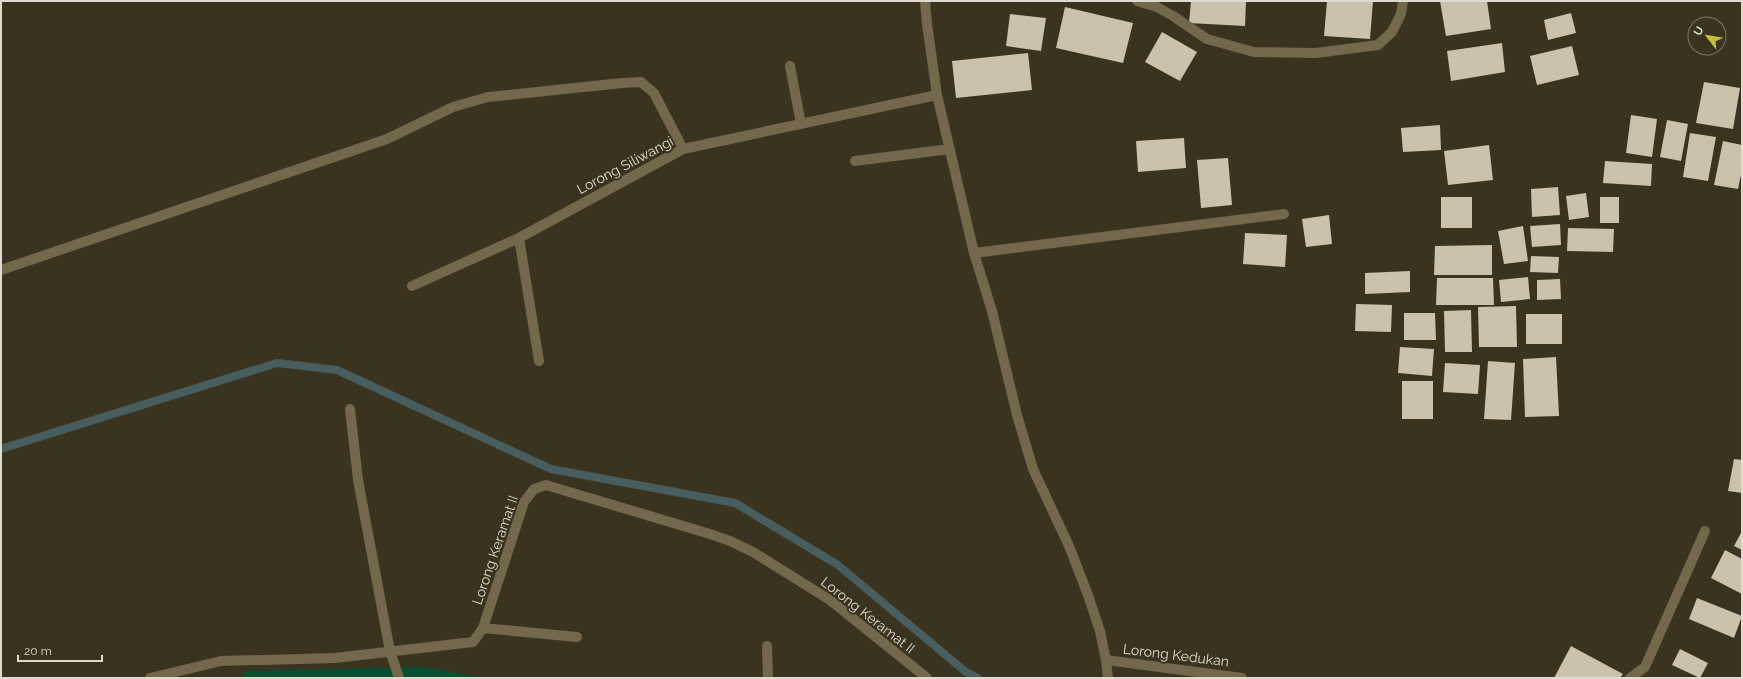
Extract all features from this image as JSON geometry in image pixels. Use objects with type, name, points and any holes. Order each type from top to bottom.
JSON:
[{"type":"street","points":[[926,1],[927,24],[937,95],[974,253],[992,311],[1017,415],[1033,469],[1069,546],[1088,595],[1100,631],[1108,678]]},
{"type":"street","points":[[1136,1],[1157,7],[1207,39],[1254,52],[1316,53],[1378,45],[1392,32],[1401,14],[1403,1]]},
{"type":"street","points":[[790,66],[801,124]]},
{"type":"street","points":[[1,270],[387,139],[453,107],[488,97],[641,82],[654,93],[683,149]]},
{"type":"street","name":"Lorong Siliwangi","points":[[412,286],[519,238],[683,149],[937,95]]},
{"type":"street","points":[[855,161],[950,149]]},
{"type":"street","points":[[974,253],[1284,214]]},
{"type":"street","points":[[519,238],[539,361]]},
{"type":"street","points":[[350,409],[358,480],[390,650],[399,678]]},
{"type":"street","name":"Lorong Keramat II","points":[[150,678],[221,661],[335,658],[390,650],[470,643],[475,640],[483,628],[524,502],[534,490],[546,485],[710,534],[742,547],[830,600],[927,678]]},
{"type":"street","points":[[1630,678],[1645,667],[1705,531]]},
{"type":"street","points":[[483,628],[576,637]]},
{"type":"street","points":[[766,646],[768,678]]},
{"type":"street","name":"Lorong Kedukan","points":[[1106,660],[1242,678]]},
{"type":"green space","points":[[425,667],[484,678],[244,678],[242,671]]},
{"type":"building","points":[[1191,1],[1246,1],[1245,26],[1189,23]]},
{"type":"building","points":[[1327,1],[1373,1],[1370,39],[1324,36]]},
{"type":"building","points":[[1440,1],[1487,1],[1491,29],[1446,36]]},
{"type":"building","points":[[1065,7],[1133,23],[1123,63],[1056,48]]},
{"type":"building","points":[[1571,13],[1576,33],[1548,40],[1544,20]]},
{"type":"building","points":[[1010,14],[1046,18],[1041,51],[1006,46]]},
{"type":"building","points":[[1162,32],[1197,52],[1180,81],[1145,62]]},
{"type":"building","points":[[1502,43],[1505,72],[1451,81],[1447,51]]},
{"type":"building","points":[[1572,46],[1579,75],[1537,85],[1530,56]]},
{"type":"building","points":[[1028,53],[1032,90],[956,98],[952,61]]},
{"type":"building","points":[[1704,82],[1740,88],[1733,129],[1696,123]]},
{"type":"building","points":[[1631,115],[1657,119],[1652,157],[1626,153]]},
{"type":"building","points":[[1667,120],[1688,124],[1681,161],[1660,157]]},
{"type":"building","points":[[1440,125],[1441,150],[1403,152],[1401,128]]},
{"type":"building","points":[[1690,133],[1716,137],[1708,181],[1683,177]]},
{"type":"building","points":[[1184,138],[1186,168],[1138,172],[1136,141]]},
{"type":"building","points":[[1723,141],[1742,145],[1742,170],[1738,189],[1714,185]]},
{"type":"building","points":[[1489,145],[1493,180],[1448,185],[1444,151]]},
{"type":"building","points":[[1228,158],[1232,205],[1201,208],[1197,160]]},
{"type":"building","points":[[1605,161],[1652,164],[1651,186],[1603,183]]},
{"type":"building","points":[[1558,187],[1560,215],[1532,217],[1531,189]]},
{"type":"building","points":[[1586,193],[1589,217],[1569,220],[1566,196]]},
{"type":"building","points":[[1441,197],[1472,197],[1472,228],[1441,228]]},
{"type":"building","points":[[1600,197],[1619,197],[1619,223],[1600,223]]},
{"type":"building","points":[[1329,215],[1332,244],[1306,247],[1302,219]]},
{"type":"building","points":[[1560,224],[1561,245],[1532,247],[1530,226]]},
{"type":"building","points":[[1523,226],[1528,261],[1504,264],[1498,231]]},
{"type":"building","points":[[1568,228],[1614,229],[1613,252],[1567,251]]},
{"type":"building","points":[[1245,233],[1287,235],[1285,267],[1243,264]]},
{"type":"building","points":[[1492,245],[1492,275],[1434,275],[1435,246]]},
{"type":"building","points":[[1531,256],[1559,257],[1558,273],[1530,272]]},
{"type":"building","points":[[1410,271],[1410,292],[1365,294],[1365,273]]},
{"type":"building","points":[[1528,277],[1530,299],[1501,302],[1499,280]]},
{"type":"building","points":[[1437,278],[1493,278],[1494,305],[1436,305]]},
{"type":"building","points":[[1560,279],[1561,299],[1537,300],[1537,280]]},
{"type":"building","points":[[1356,304],[1392,305],[1391,332],[1355,331]]},
{"type":"building","points":[[1516,306],[1517,347],[1479,347],[1478,307]]},
{"type":"building","points":[[1471,310],[1472,352],[1445,352],[1444,311]]},
{"type":"building","points":[[1404,313],[1435,313],[1436,340],[1404,340]]},
{"type":"building","points":[[1526,314],[1562,314],[1562,344],[1526,344]]},
{"type":"building","points":[[1400,347],[1434,349],[1432,376],[1398,373]]},
{"type":"building","points":[[1556,357],[1559,416],[1525,417],[1523,359]]},
{"type":"building","points":[[1488,361],[1515,363],[1511,420],[1484,419]]},
{"type":"building","points":[[1445,363],[1480,365],[1478,394],[1443,392]]},
{"type":"building","points":[[1402,381],[1433,381],[1433,419],[1402,419]]},
{"type":"building","points":[[1734,459],[1742,460],[1742,493],[1728,491]]},
{"type":"building","points":[[1742,531],[1742,550],[1734,546]]},
{"type":"building","points":[[1725,550],[1742,559],[1742,594],[1711,578]]},
{"type":"building","points":[[1697,598],[1742,616],[1734,638],[1689,619]]},
{"type":"building","points":[[1571,646],[1623,674],[1620,678],[1554,678]]},
{"type":"building","points":[[1680,649],[1708,663],[1700,678],[1672,665]]},
{"type":"waterway","points":[[1,449],[277,363],[337,370],[551,469],[735,503],[838,565],[966,672],[978,678]]}]
